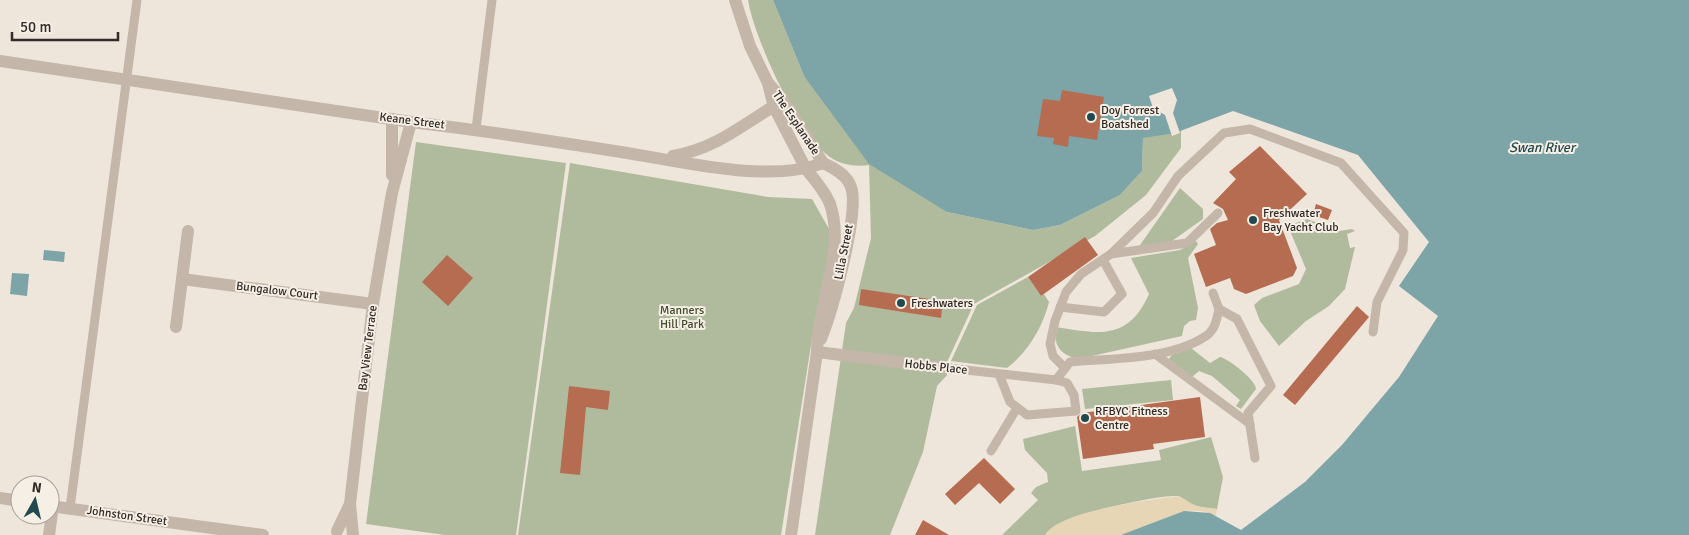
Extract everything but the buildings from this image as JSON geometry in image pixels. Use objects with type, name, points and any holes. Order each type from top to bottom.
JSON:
[{"type":"street","name":"The Esplanade","points":[[735,0],[750,46],[779,104],[806,169]]},
{"type":"street","name":"Keane Street","points":[[0,61],[126,78],[411,122],[476,129],[754,172],[806,169],[823,163]]},
{"type":"street","name":"The Esplanade","points":[[779,104],[823,163]]},
{"type":"street","points":[[663,158],[703,149],[726,138],[779,104]]},
{"type":"street","name":"Bay View Terrace","points":[[392,119],[392,193]]},
{"type":"street","name":"Bay View Terrace","points":[[353,535],[350,504],[373,304],[392,193],[411,122]]},
{"type":"street","name":"Lilla Street","points":[[816,352],[831,316],[849,236],[853,199],[851,185],[846,178],[823,163]]},
{"type":"street","name":"Lilla Street","points":[[792,535],[819,321],[836,236],[830,204],[825,193],[806,169]]},
{"type":"street","points":[[176,327],[188,231]]},
{"type":"street","name":"Bungalow Court","points":[[182,279],[373,304]]},
{"type":"street","name":"Hobbs Place","points":[[816,352],[948,368]]},
{"type":"street","name":"Bay View Terrace","points":[[332,533],[350,504]]},
{"type":"street","name":"Johnston Street","points":[[60,507],[263,535]]},
{"type":"street","points":[[332,533],[353,535]]},
{"type":"lane","points":[[70,508],[137,0]]},
{"type":"lane","points":[[476,129],[492,0]]},
{"type":"lane","points":[[1066,368],[1054,356],[1050,344],[1066,292],[1081,274],[1112,254],[1153,213],[1178,176],[1224,132],[1250,129],[1341,163],[1404,233],[1403,250],[1377,302],[1373,332]]},
{"type":"lane","points":[[1112,254],[1187,243],[1218,213]]},
{"type":"lane","points":[[1060,307],[1104,312],[1122,294],[1103,260]]},
{"type":"lane","points":[[999,374],[1010,402],[1027,416],[1076,411],[1074,395],[1067,384],[1056,380],[1070,362],[1165,354],[1206,336],[1215,325],[1219,309],[1213,293]]},
{"type":"lane","points":[[1219,309],[1237,319],[1271,386],[1248,413],[1255,458]]},
{"type":"lane","points":[[1155,354],[1250,424]]},
{"type":"lane","name":"Hobbs Place","points":[[948,368],[1056,380]]},
{"type":"lane","points":[[991,451],[1017,408]]},
{"type":"green space","points":[[748,0],[773,0],[804,76],[947,212],[1033,230],[1060,225],[1120,195],[1142,171],[1143,138],[1181,130],[1181,148],[1146,195],[1095,236],[974,304],[948,360],[947,375],[937,386],[923,452],[890,535],[815,535],[846,323],[854,308],[871,238],[869,165],[849,165],[834,160],[818,146],[805,129],[768,61]]},
{"type":"green space","points":[[416,142],[566,163],[516,535],[445,535],[366,524]]},
{"type":"green space","name":"Manners Hill Park","points":[[570,163],[768,197],[812,199],[833,236],[811,345],[781,535],[518,535]]},
{"type":"green space","points":[[1180,188],[1203,209],[1203,219],[1172,241],[1138,248]]},
{"type":"green space","points":[[1307,219],[1339,231],[1352,229],[1355,231],[1347,234],[1350,248],[1355,247],[1345,289],[1329,306],[1306,321],[1279,346],[1260,321],[1254,305],[1262,298],[1299,284],[1306,269],[1288,226]]},
{"type":"green space","points":[[1196,241],[1198,244],[1188,258],[1198,308],[1196,320],[1190,321],[1184,326],[1182,336],[1078,359],[1062,352],[1057,344],[1056,327],[1099,332],[1111,331],[1122,327],[1132,320],[1141,309],[1149,294],[1131,258],[1180,250]]},
{"type":"green space","points":[[1028,277],[1041,296],[1044,294],[1049,302],[1043,321],[1021,355],[1007,368],[951,361],[977,305]]},
{"type":"green space","points":[[1191,348],[1210,363],[1220,357],[1224,359],[1252,380],[1256,389],[1241,409],[1236,406],[1240,400],[1212,376],[1199,371],[1192,377],[1169,359],[1173,353]]},
{"type":"green space","points":[[1171,380],[1173,400],[1085,409],[1082,389]]},
{"type":"green space","points":[[1075,426],[1082,471],[1161,460],[1159,450],[1211,437],[1223,477],[1217,509],[1197,506],[1177,496],[1149,499],[1086,514],[1053,528],[1045,535],[1002,535],[1038,500],[1031,493],[1036,487],[1048,482],[1047,473],[1025,450],[1023,439]]},
{"type":"sand","points":[[1179,496],[1195,506],[1217,509],[1216,517],[1204,512],[1192,511],[1167,517],[1131,533],[1120,535],[1045,535],[1054,526],[1087,513]]},
{"type":"water","name":"Swan River","points":[[773,0],[1689,0],[1689,535],[1121,535],[1184,511],[1210,513],[1241,530],[1305,482],[1342,445],[1399,377],[1438,316],[1399,286],[1429,242],[1358,155],[1233,111],[1175,133],[1143,138],[1142,171],[1120,195],[1060,225],[1033,230],[947,212],[869,164],[804,76]]},
{"type":"water","points":[[44,250],[65,252],[64,262],[43,260]]},
{"type":"water","points":[[12,273],[29,274],[27,296],[10,294]]},
{"type":"pier","points":[[1172,88],[1177,100],[1173,113],[1180,133],[1172,136],[1165,115],[1153,108],[1149,96]]},
{"type":"place","name":"Doy Forrest Boatshed","points":[[1091,117]]},
{"type":"place","name":"Freshwater Bay Yacht Club","points":[[1253,220]]},
{"type":"place","name":"Freshwaters","points":[[901,303]]},
{"type":"place","name":"RFBYC Fitness Centre","points":[[1085,418]]}]
